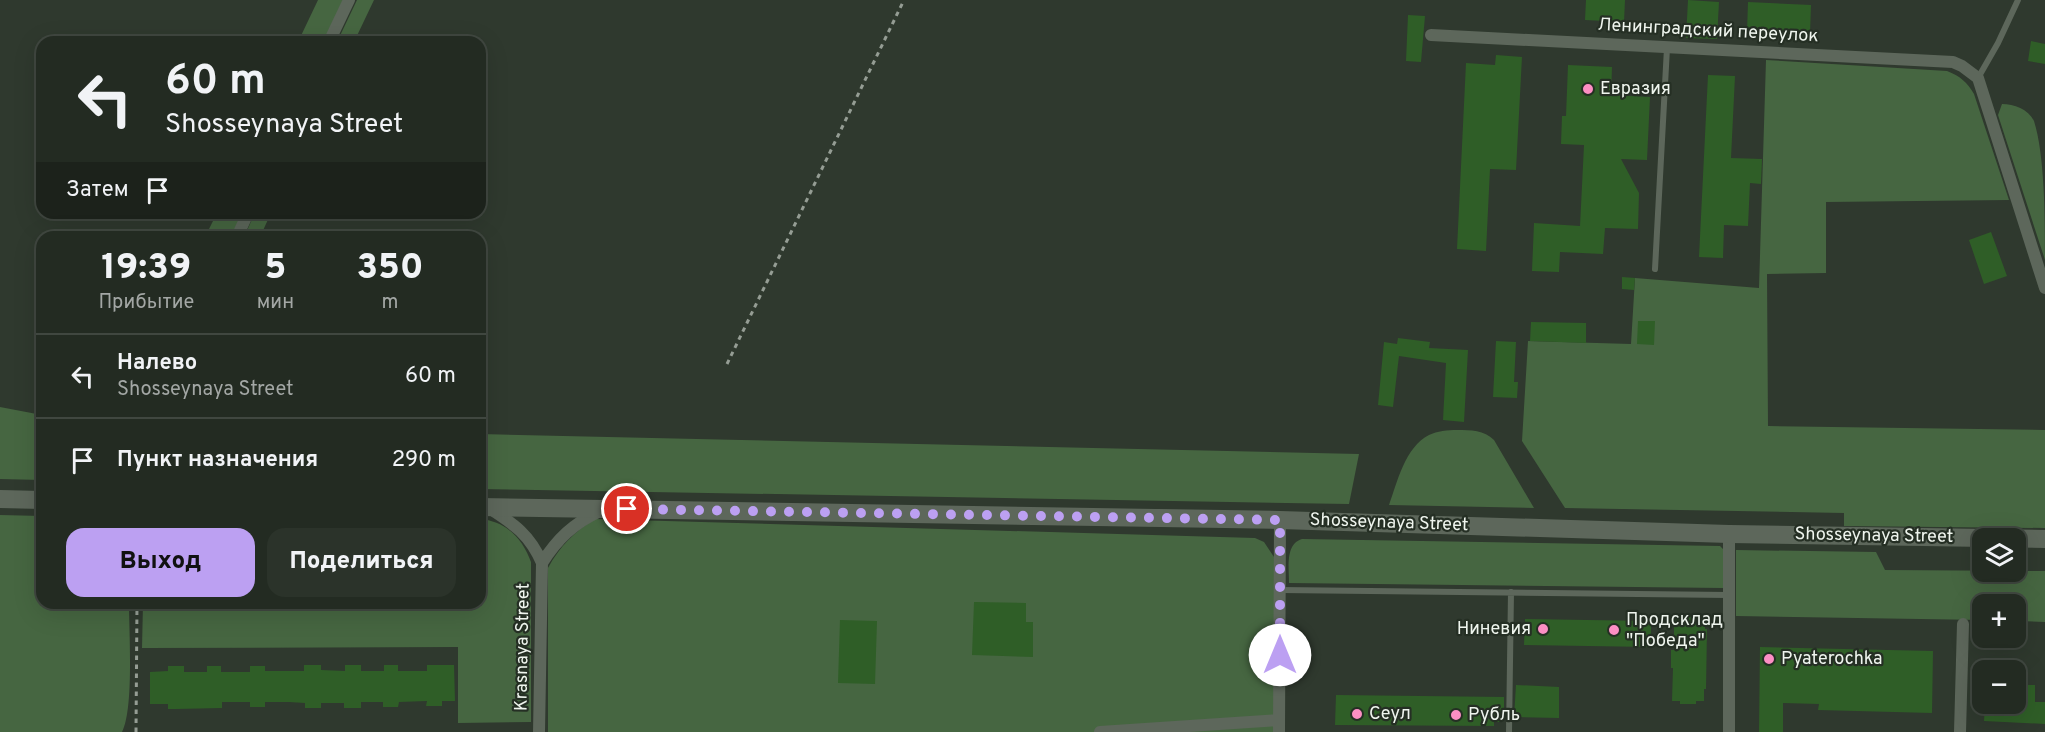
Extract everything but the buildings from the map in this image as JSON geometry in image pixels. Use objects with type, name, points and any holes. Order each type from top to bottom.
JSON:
[{"type":"main road","points":[[0,499],[36,500]]},
{"type":"main road","name":"Shosseynaya Street","points":[[486,507],[1280,520],[1729,534],[2045,539]]},
{"type":"street","points":[[332,36],[349,0]]},
{"type":"street","name":"Ленинградский переулок","points":[[1431,35],[1942,61],[1962,66],[1978,78]]},
{"type":"street","points":[[1978,78],[2045,288]]},
{"type":"street","points":[[486,508],[521,530],[531,541],[542,563],[552,548],[573,526],[604,509]]},
{"type":"street","points":[[1100,732],[1280,726],[1280,520]]},
{"type":"street","points":[[1729,534],[1729,732]]},
{"type":"street","name":"Krasnaya Street","points":[[539,732],[542,563]]},
{"type":"street","points":[[1960,732],[1963,624]]},
{"type":"lane","points":[[1978,78],[1998,43],[2018,0]]},
{"type":"lane","points":[[1655,269],[1667,47]]},
{"type":"lane","points":[[1280,590],[1729,595]]},
{"type":"lane","points":[[1509,732],[1511,592]]},
{"type":"path","points":[[727,364],[904,0]]},
{"type":"path","points":[[136,732],[137,609]]},
{"type":"green space","points":[[318,0],[343,0],[326,36],[301,36]]},
{"type":"green space","points":[[357,0],[374,0],[357,36],[340,36]]},
{"type":"green space","points":[[1766,60],[1947,71],[1956,75],[1974,94],[2009,200],[1826,202],[1826,273],[1767,274],[1768,426],[2045,430],[2045,528],[1844,526],[1844,513],[1565,508],[1522,441],[1528,341],[1631,344],[1635,278],[1759,288]]},
{"type":"green space","points":[[2002,104],[2020,108],[2028,113],[2034,121],[2038,135],[2042,170],[2045,260],[1998,115]]},
{"type":"green space","points":[[214,219],[239,219],[234,231],[208,231]]},
{"type":"green space","points":[[252,219],[268,219],[263,231],[247,231]]},
{"type":"green space","points":[[0,407],[36,414],[36,480],[0,479]]},
{"type":"green space","points":[[1457,430],[1482,432],[1494,440],[1534,508],[1389,505],[1403,466],[1414,448],[1429,435]]},
{"type":"green space","points":[[486,434],[1359,454],[1349,504],[486,489]]},
{"type":"green space","points":[[0,515],[36,516],[36,609],[129,609],[129,689],[126,721],[122,732],[0,732]]},
{"type":"green space","points":[[595,519],[1255,538],[1264,542],[1274,557],[1274,732],[548,732],[548,568],[568,540]]},
{"type":"green space","points":[[486,520],[498,523],[512,533],[523,546],[531,562],[531,722],[458,723],[458,647],[142,648],[143,609],[486,609]]},
{"type":"green space","points":[[1302,539],[1720,546],[1723,549],[1723,588],[1289,583],[1290,551]]},
{"type":"green space","points":[[1736,550],[1876,552],[1885,570],[1972,571],[1972,582],[2026,582],[2026,571],[2045,571],[2045,622],[2026,621],[2026,594],[1972,594],[1972,620],[1736,616]]},
{"type":"place","name":"Евразия","points":[[1588,89]]},
{"type":"place","name":"Ниневия","points":[[1543,629]]},
{"type":"place","name":"Продсклад \"Победа\"","points":[[1614,630]]},
{"type":"place","name":"Pyaterochka","points":[[1769,659]]},
{"type":"place","name":"Сеул","points":[[1357,714]]},
{"type":"place","name":"Рубль","points":[[1456,715]]},
{"type":"route","points":[[627,509],[1280,520],[1280,655]]}]
